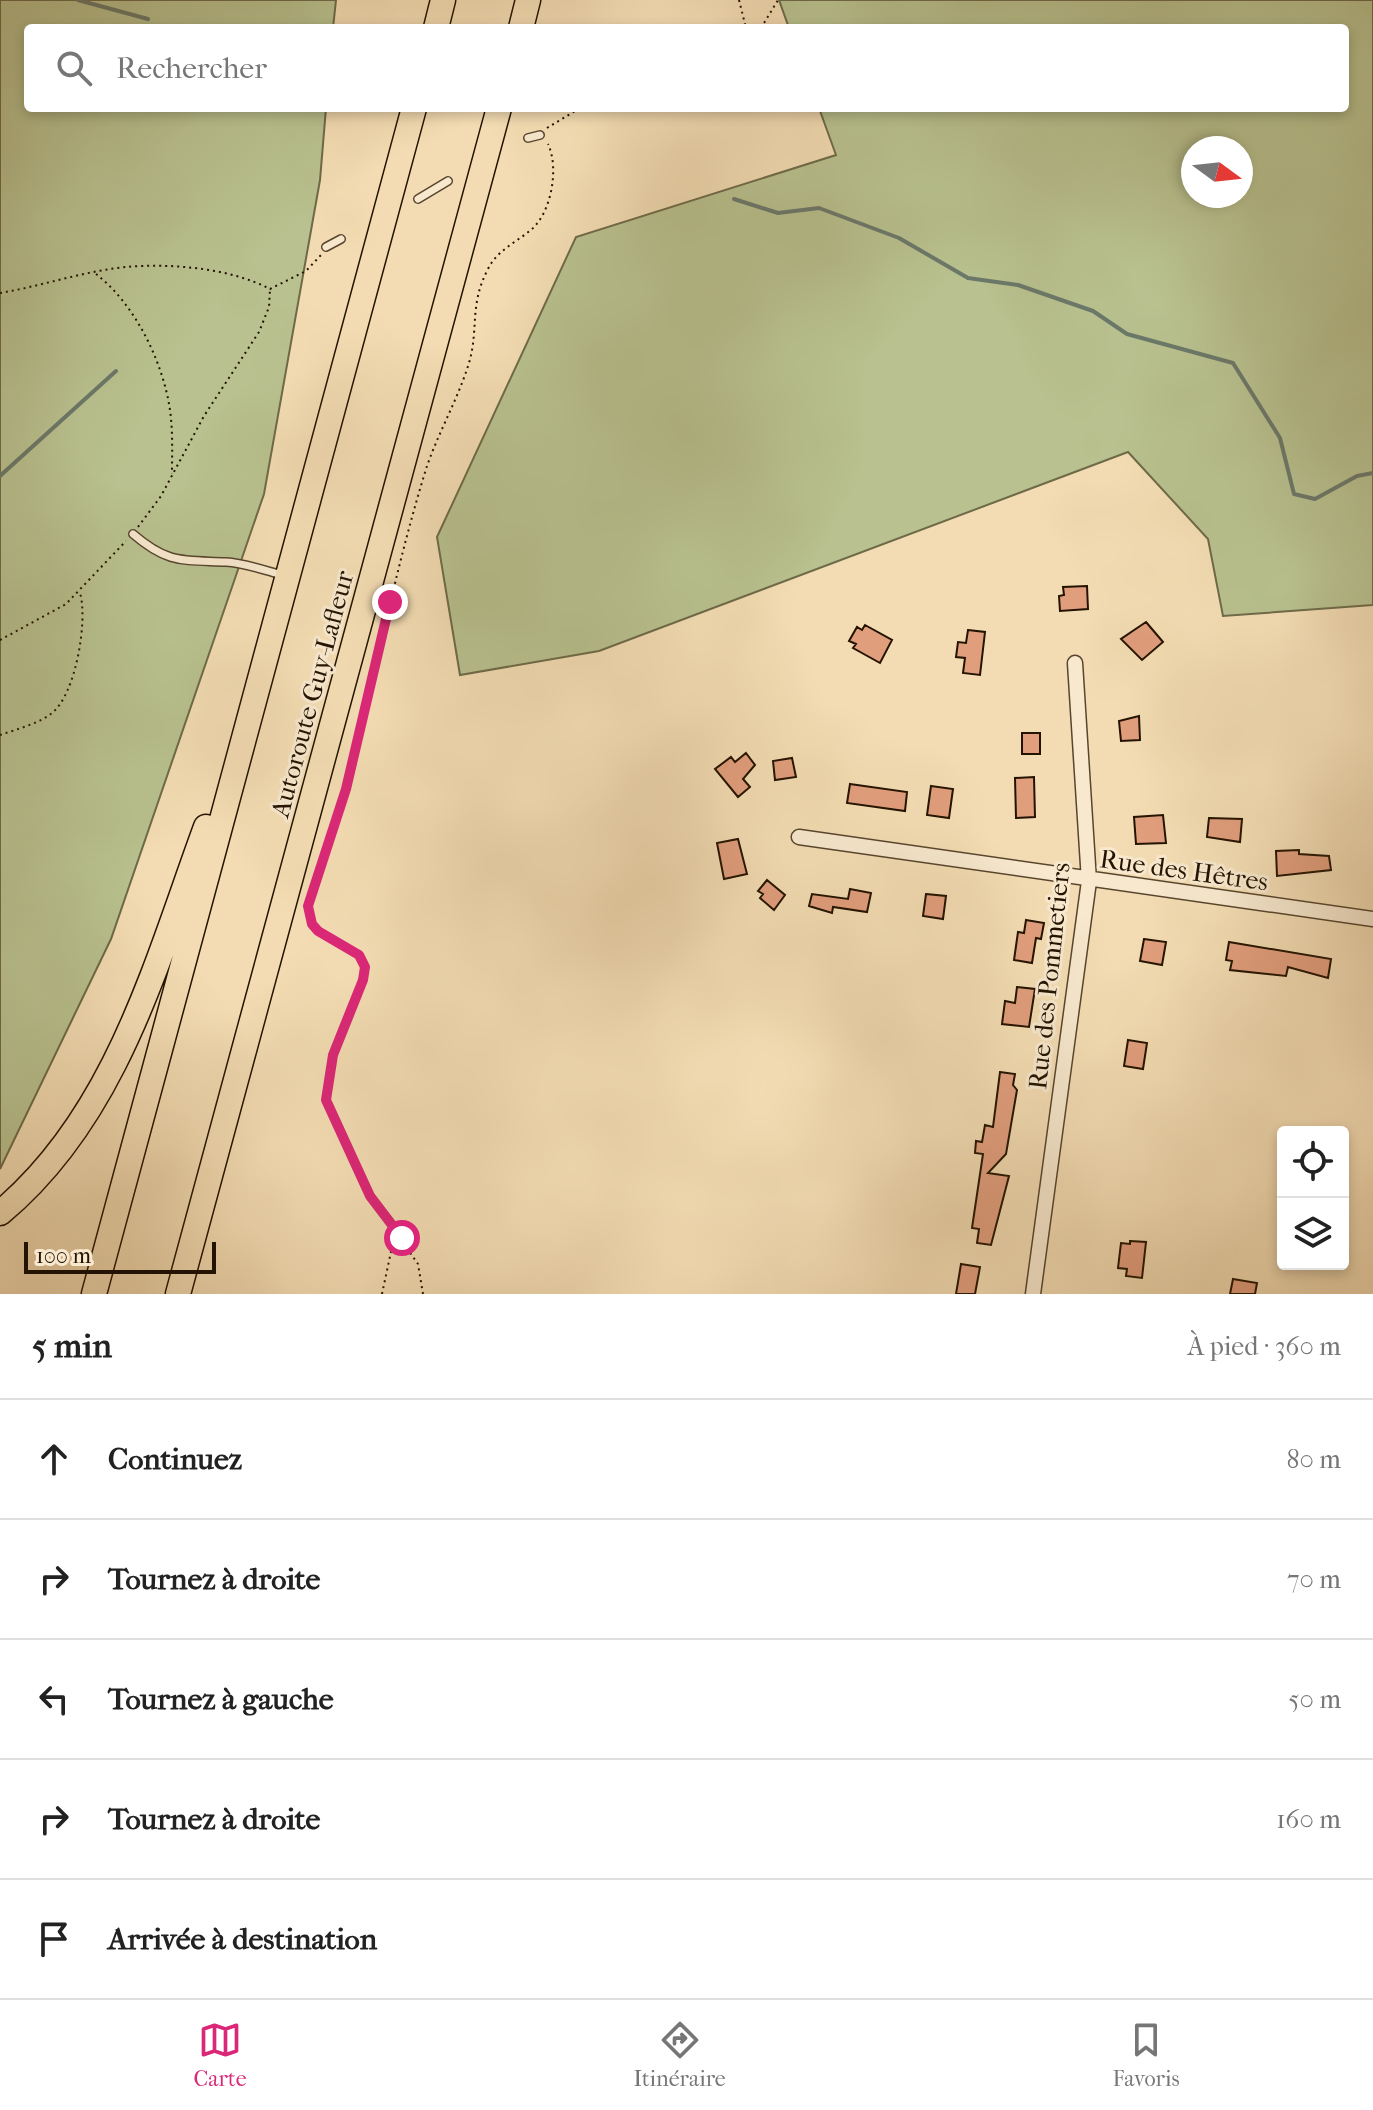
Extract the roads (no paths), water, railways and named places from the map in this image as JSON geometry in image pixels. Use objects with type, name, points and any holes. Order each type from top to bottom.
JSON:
[{"type":"highway","points":[[437,24],[443,0]]},
{"type":"highway","points":[[522,24],[528,0]]},
{"type":"highway","name":"Autoroute Guy-Lafleur","points":[[94,1294],[413,112]]},
{"type":"highway","name":"Autoroute Guy-Lafleur","points":[[178,1294],[498,112]]},
{"type":"highway","points":[[0,1213],[58,1154],[83,1119],[113,1067],[154,970],[261,674]]},
{"type":"street","name":"Rue des Pommetiers","points":[[1033,1294],[1089,881],[1075,663]]},
{"type":"street","name":"Rue des Hêtres","points":[[799,837],[1089,881],[1373,919]]},
{"type":"lane","points":[[528,138],[540,135]]},
{"type":"lane","points":[[418,199],[448,181]]},
{"type":"lane","points":[[326,247],[341,239]]},
{"type":"lane","points":[[133,534],[166,558],[192,563],[242,564],[288,577]]},
{"type":"waterway","points":[[78,0],[148,19]]},
{"type":"waterway","points":[[734,199],[778,213],[819,208],[899,238],[968,278],[1018,285],[1093,311],[1127,334],[1233,363],[1280,438],[1294,494],[1315,499],[1357,476],[1373,473]]},
{"type":"waterway","points":[[0,476],[116,371]]}]
